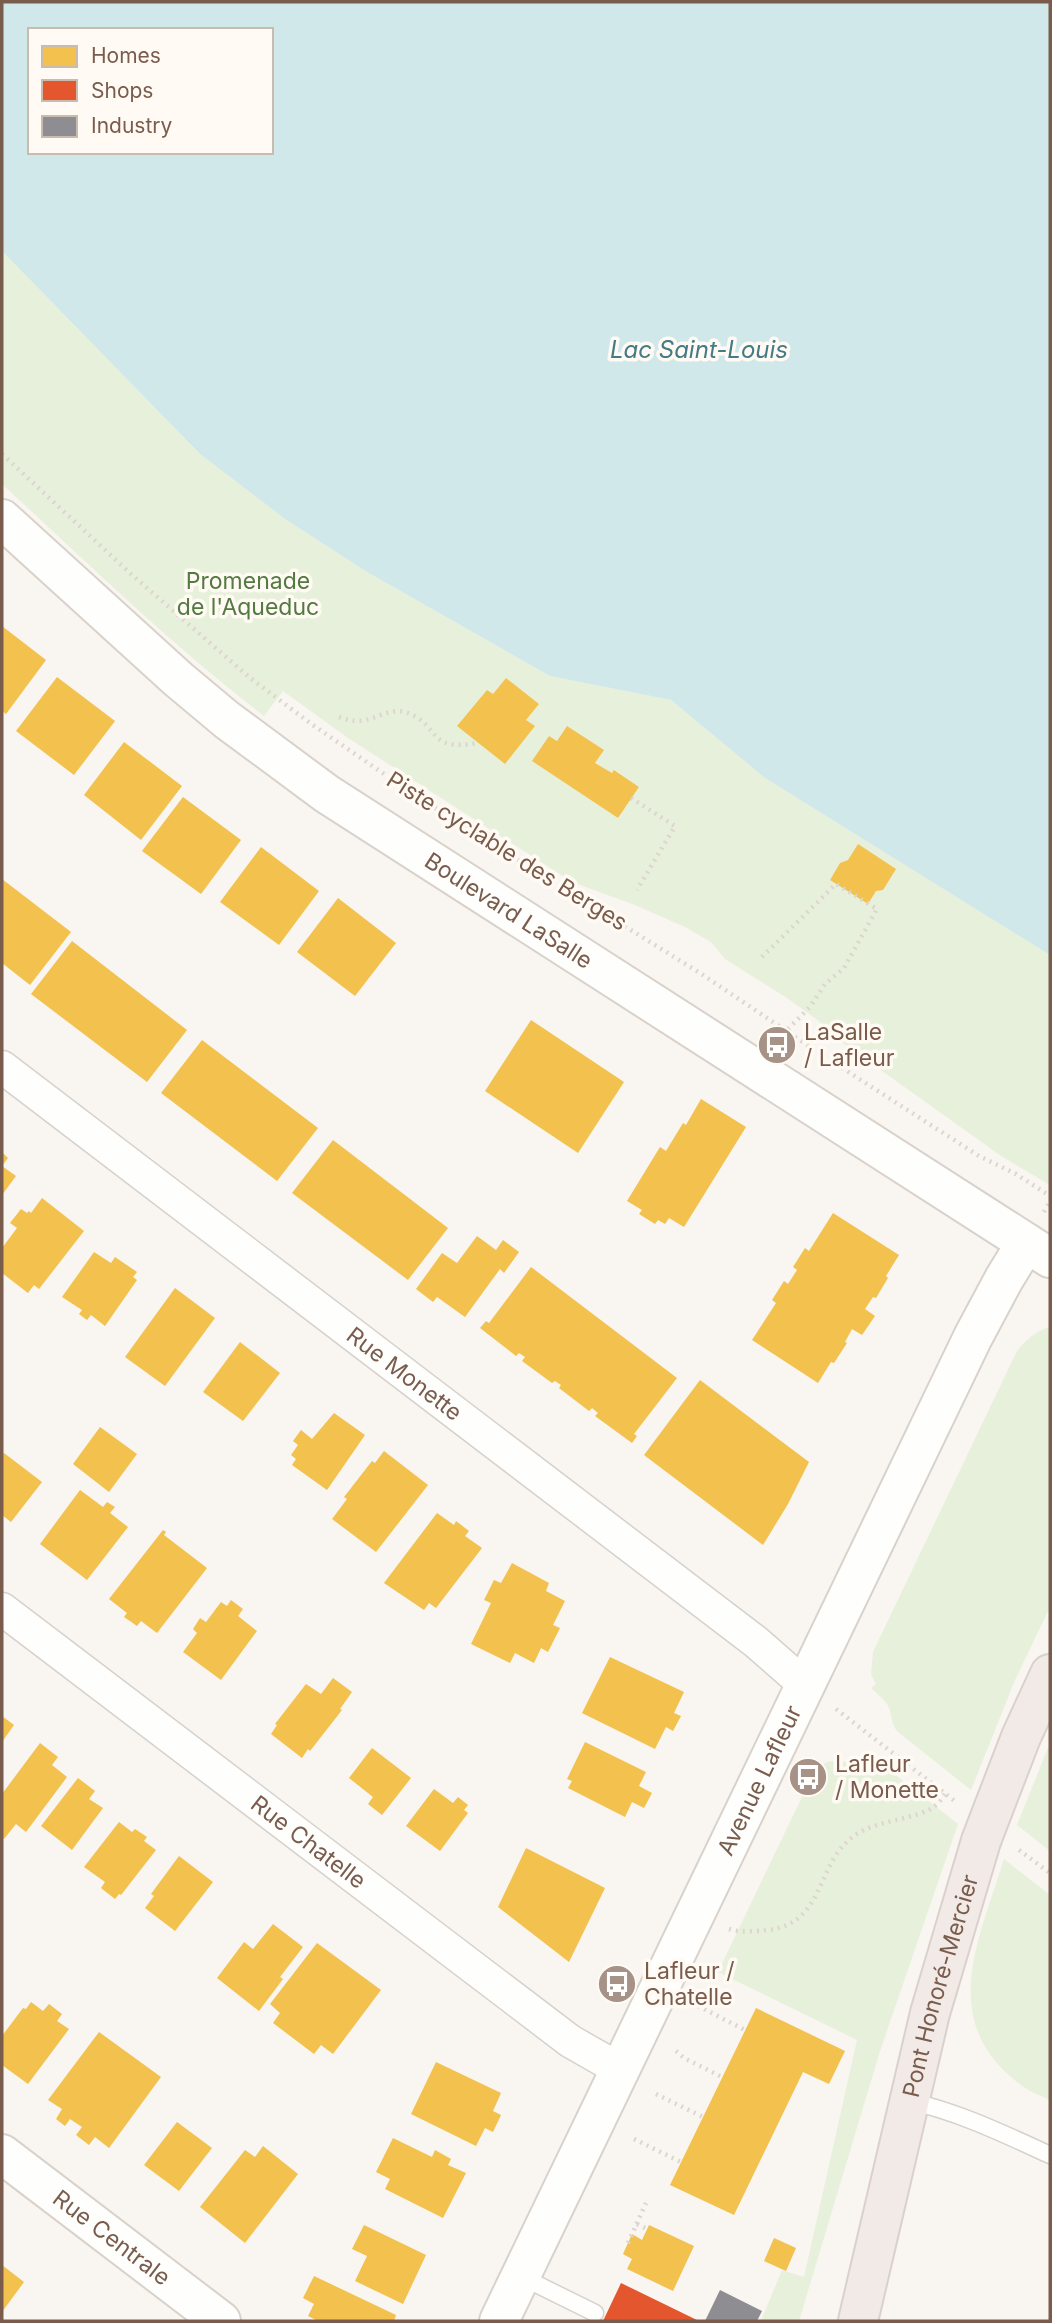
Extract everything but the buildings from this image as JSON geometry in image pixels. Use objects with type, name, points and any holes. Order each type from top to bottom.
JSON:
[{"type":"highway","name":"Pont Honoré-Mercier","points":[[858,2317],[908,2101],[950,1942],[1021,1737],[1050,1674]]},
{"type":"main road","name":"Boulevard LaSalle","points":[[2,519],[178,679],[227,720],[318,787],[1038,1250]]},
{"type":"main road","name":"Avenue Lafleur","points":[[499,2321],[973,1337],[1003,1279],[1038,1250]]},
{"type":"main road","name":"Rue Centrale","points":[[2,2154],[220,2321]]},
{"type":"street","name":"Rue Monette","points":[[2,1067],[756,1642],[805,1685]]},
{"type":"street","name":"Rue Chatelle","points":[[2,1609],[570,2041],[619,2069]]},
{"type":"lane","points":[[908,2101],[952,2112],[984,2124],[1050,2155]]},
{"type":"lane","points":[[520,2276],[595,2313]]},
{"type":"path","name":"Piste cyclable des Berges","points":[[2,454],[141,583],[249,677],[310,723],[416,796],[704,975],[979,1156],[1050,1196]]},
{"type":"path","points":[[339,717],[363,721],[400,710],[418,718],[445,744],[478,743]]},
{"type":"path","points":[[631,798],[675,826],[637,890]]},
{"type":"path","points":[[762,957],[836,884],[877,909],[844,968],[825,984],[810,1007],[786,1031]]},
{"type":"path","points":[[994,1177],[998,1166]]},
{"type":"path","points":[[844,1716],[1050,1873]]},
{"type":"path","points":[[733,1931],[789,1926],[803,1916],[841,1849],[853,1836],[877,1824],[926,1811],[946,1794]]},
{"type":"path","points":[[698,2006],[745,2030]]},
{"type":"path","points":[[676,2050],[684,2058],[722,2077]]},
{"type":"path","points":[[656,2094],[703,2117]]},
{"type":"path","points":[[634,2139],[681,2162]]},
{"type":"path","points":[[628,2243],[646,2203]]},
{"type":"path","points":[[637,2224],[647,2229]]},
{"type":"green space","name":"Promenade de l'Aqueduc","points":[[2,251],[200,454],[285,519],[367,572],[550,676],[671,700],[765,778],[1050,955],[1050,1185],[1001,1156],[836,1038],[819,1021],[787,998],[725,959],[711,942],[685,927],[635,905],[572,882],[348,738],[283,691],[264,716],[163,632],[2,484]],"holes":[[[506,678],[539,704],[526,720],[534,727],[505,764],[458,726],[487,690],[493,694]],[[567,726],[603,750],[595,763],[612,773],[615,770],[639,787],[618,818],[533,761],[549,736],[557,741]],[[858,844],[876,891],[868,904],[830,880],[840,863],[848,860]]]},
{"type":"green space","points":[[1050,1327],[1050,1607],[1015,1680],[971,1790],[898,1732],[887,1704],[871,1688],[876,1684],[871,1674],[873,1652],[1017,1351],[1031,1336]]},
{"type":"green space","points":[[1050,1743],[1050,1851],[1017,1825]]},
{"type":"green space","points":[[856,1757],[866,1764],[889,1770],[958,1824],[880,2051],[799,2321],[761,2321],[782,2270],[804,2277],[857,2040],[718,1972],[814,1772],[826,1762],[852,1763]]},
{"type":"green space","points":[[1004,1859],[1050,1895],[1050,2100],[1021,2085],[992,2058],[978,2032],[971,2005],[976,1948]]},
{"type":"water","name":"Lac Saint-Louis","points":[[2,2],[1050,2],[1050,955],[765,778],[671,700],[550,676],[367,572],[285,519],[200,454],[2,251]]},
{"type":"place","name":"LaSalle / Lafleur","points":[[777,1045]]},
{"type":"place","name":"Lafleur / Monette","points":[[808,1777]]},
{"type":"place","name":"Lafleur / Chatelle","points":[[617,1984]]}]
